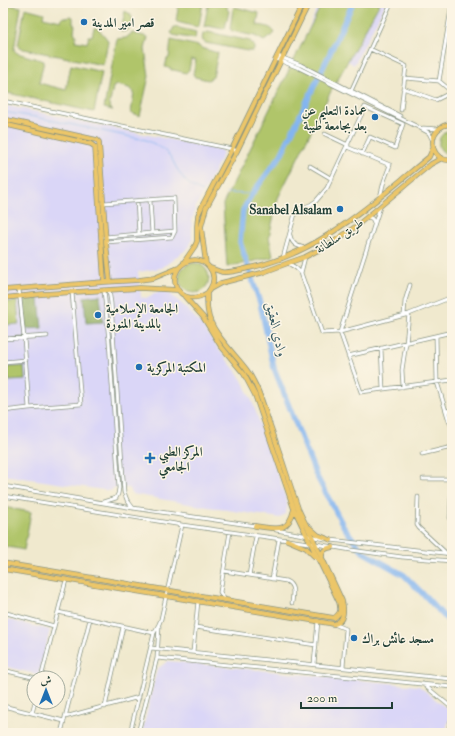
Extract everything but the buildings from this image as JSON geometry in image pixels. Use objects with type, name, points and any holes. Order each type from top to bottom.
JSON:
[{"type":"main road","points":[[3,569],[334,624],[340,621],[344,606],[322,562],[306,536],[294,509],[255,395],[244,374],[215,337],[203,317],[178,290],[175,281],[175,275],[180,266],[196,246],[198,215],[203,204],[232,149],[303,3]]},
{"type":"main road","points":[[206,264],[201,227],[203,214],[237,151],[309,3]]},
{"type":"main road","points":[[3,119],[97,140],[99,142],[110,282]]},
{"type":"main road","points":[[3,124],[91,144],[95,147],[104,282]]},
{"type":"main road","points":[[452,124],[443,126],[439,129],[434,134],[432,141],[436,154],[442,158],[452,160]]},
{"type":"main road","name":"طريق سلطانة","points":[[210,268],[222,272],[233,272],[275,261],[305,248],[329,235],[380,197],[429,157],[434,148]]},
{"type":"main road","name":"طريق سلطانة","points":[[210,289],[221,283],[261,273],[288,264],[332,243],[368,217],[431,164],[442,158]]},
{"type":"main road","points":[[3,290],[139,280],[154,278],[191,260],[202,261],[206,264],[210,268],[213,279],[207,294],[209,318],[223,342],[248,371],[259,393],[302,517],[316,544],[339,602],[340,610],[339,615],[334,618],[3,563]]},
{"type":"main road","points":[[92,283],[92,291]]},
{"type":"main road","points":[[3,298],[140,288],[178,290]]},
{"type":"main road","points":[[182,294],[190,298],[196,298],[207,294]]},
{"type":"main road","points":[[255,526],[278,528],[286,526],[291,520],[294,509]]},
{"type":"main road","points":[[302,517],[314,532],[331,540]]},
{"type":"main road","points":[[287,540],[309,550],[322,562]]},
{"type":"main road","points":[[322,562],[323,551],[333,547]]},
{"type":"street","points":[[351,91],[391,3]]},
{"type":"street","points":[[439,81],[452,3]]},
{"type":"street","points":[[447,36],[452,37]]},
{"type":"street","points":[[370,49],[406,66],[400,110]]},
{"type":"street","points":[[277,58],[300,67],[341,87],[429,133],[432,141]]},
{"type":"street","points":[[403,88],[436,100],[452,92],[439,81],[405,78]]},
{"type":"street","points":[[341,87],[424,129],[439,129]]},
{"type":"street","points":[[3,101],[237,151]]},
{"type":"street","points":[[283,258],[296,210],[316,201],[327,188],[365,107],[403,124],[395,148],[370,137],[362,154]]},
{"type":"street","points":[[325,134],[362,154],[390,165],[380,197]]},
{"type":"street","points":[[310,166],[332,179]]},
{"type":"street","points":[[384,181],[388,187],[391,188]]},
{"type":"street","points":[[103,203],[174,198],[175,231],[172,237],[106,239]]},
{"type":"street","points":[[150,200],[152,233]]},
{"type":"street","points":[[137,201],[139,234]]},
{"type":"street","points":[[380,207],[340,332],[361,392],[452,380]]},
{"type":"street","points":[[368,217],[374,220],[374,225]]},
{"type":"street","points":[[106,239],[175,231]]},
{"type":"street","points":[[290,233],[292,242],[295,245],[305,248]]},
{"type":"street","points":[[301,273],[305,257]]},
{"type":"street","points":[[288,264],[294,266],[301,273],[322,333],[340,332],[409,314],[452,297]]},
{"type":"street","points":[[404,315],[405,301],[410,285]]},
{"type":"street","points":[[18,289],[24,338],[29,408]]},
{"type":"street","points":[[102,502],[116,498],[118,494],[109,341],[104,290]]},
{"type":"street","points":[[109,290],[125,496],[133,508]]},
{"type":"street","points":[[3,411],[81,404],[72,292]]},
{"type":"street","points":[[403,387],[402,370],[409,314]]},
{"type":"street","points":[[348,356],[452,332]]},
{"type":"street","points":[[3,339],[47,336]]},
{"type":"street","points":[[436,336],[437,382],[449,421],[452,426]]},
{"type":"street","points":[[381,348],[383,389]]},
{"type":"street","points":[[3,362],[26,360]]},
{"type":"street","points":[[446,411],[452,410]]},
{"type":"street","points":[[422,454],[452,447]]},
{"type":"street","points":[[423,479],[452,479],[450,518],[452,519]]},
{"type":"street","points":[[118,480],[124,480]]},
{"type":"street","points":[[3,486],[133,508],[255,526],[331,540],[452,554]]},
{"type":"street","points":[[3,496],[256,536],[402,557],[452,561]]},
{"type":"street","points":[[418,497],[417,525],[447,554]]},
{"type":"street","points":[[138,733],[157,658],[159,624],[168,591],[182,525]]},
{"type":"street","points":[[225,600],[220,592],[230,532]]},
{"type":"street","points":[[249,575],[256,536]]},
{"type":"street","points":[[272,579],[280,539]]},
{"type":"street","points":[[224,571],[286,581],[292,585],[292,603]]},
{"type":"street","points":[[43,670],[66,580]]},
{"type":"street","points":[[193,652],[198,602]]},
{"type":"street","points":[[3,612],[54,626]]},
{"type":"street","points":[[58,612],[159,635]]},
{"type":"street","points":[[61,733],[90,620]]},
{"type":"street","points":[[314,664],[318,621]]},
{"type":"street","points":[[130,733],[154,633],[159,624]]},
{"type":"street","points":[[334,624],[346,629],[343,668]]},
{"type":"street","points":[[195,626],[316,645]]},
{"type":"street","points":[[105,707],[123,627]]},
{"type":"street","points":[[151,648],[452,679]]},
{"type":"street","points":[[157,658],[452,687]]},
{"type":"street","points":[[303,672],[304,663]]},
{"type":"street","points":[[3,670],[26,676]]},
{"type":"street","points":[[424,684],[452,708]]},
{"type":"street","points":[[3,706],[65,719],[139,697]]},
{"type":"street","points":[[448,733],[452,716]]},
{"type":"shaded area","points":[[319,3],[386,3],[354,65],[306,35]]},
{"type":"shaded area","name":"الجامعة الإسلامية بالمدينة المنورة","points":[[3,105],[221,150],[223,154],[195,209],[192,222],[192,239],[190,246],[162,268],[138,272],[141,297],[146,298],[154,293],[167,291],[202,325],[242,380],[252,401],[287,502],[285,514],[280,518],[132,494],[129,488],[113,488],[111,491],[3,475]]},
{"type":"shaded area","points":[[6,619],[50,630],[40,670],[26,670],[26,672],[3,666],[3,632]]},
{"type":"shaded area","points":[[168,661],[419,686],[451,712],[445,733],[142,733],[157,669]]},
{"type":"green space","points":[[179,3],[203,3],[199,26],[197,27],[176,21]]},
{"type":"green space","points":[[209,3],[227,3],[227,9],[229,11],[225,28],[204,27]]},
{"type":"green space","points":[[322,3],[380,3],[330,93],[278,198],[269,237],[273,257],[227,267],[223,204]]},
{"type":"green space","points":[[3,4],[21,7],[14,50],[17,53],[44,61],[39,83],[66,90],[71,65],[102,72],[94,112],[3,92]]},
{"type":"green space","points":[[235,7],[259,13],[257,25],[265,26],[275,33],[264,41],[255,36],[232,31],[230,29],[233,9]]},
{"type":"green space","points":[[25,8],[44,13],[43,17],[61,21],[63,17],[73,17],[73,24],[75,25],[74,32],[76,35],[75,41],[87,43],[89,36],[92,36],[94,28],[97,27],[108,42],[103,65],[19,48],[18,45]]},
{"type":"green space","points":[[125,11],[130,14],[133,23],[128,30],[122,32],[121,31]]},
{"type":"green space","points":[[174,27],[196,32],[195,39],[173,35],[171,33]]},
{"type":"green space","points":[[208,32],[250,41],[254,45],[254,50],[248,51],[206,43],[202,40],[203,34]]},
{"type":"green space","points":[[132,33],[148,37],[145,49],[149,76],[140,116],[131,113],[134,92],[129,88],[117,85],[113,87],[109,107],[113,110],[104,108],[117,39],[126,38]]},
{"type":"green space","points":[[171,40],[199,46],[218,53],[213,77],[208,80],[195,77],[193,74],[196,60],[191,59],[189,70],[186,73],[171,70],[171,68],[165,67],[167,59],[169,58]]},
{"type":"green space","points":[[449,130],[452,130],[452,155],[443,152],[439,144],[441,136]]},
{"type":"green space","points":[[194,263],[205,267],[209,278],[205,289],[194,293],[183,289],[179,278],[183,267]]},
{"type":"green space","points":[[100,295],[103,322],[86,323],[84,297]]},
{"type":"green space","points":[[39,298],[42,328],[25,329],[23,299]]},
{"type":"green space","points":[[17,301],[19,324],[3,325],[3,302]]},
{"type":"green space","points":[[24,366],[25,380],[9,381],[7,367]]},
{"type":"green space","points":[[3,507],[31,512],[24,550],[3,546]]},
{"type":"waterway","name":"وادي العقيق","points":[[353,3],[281,155],[252,194],[243,210],[240,242],[260,303],[274,368],[316,475],[344,527],[363,552],[404,575],[452,625]]},
{"type":"waterway","points":[[3,112],[35,117],[146,140],[159,146],[167,153],[171,157],[181,176],[187,182],[203,192]]},
{"type":"waterway","points":[[226,193],[252,194]]},
{"type":"place","name":"قصر امير المدينة","points":[[84,22]]},
{"type":"place","name":"عمادة التعليم عن بعد بجامعة طيبة","points":[[375,117]]},
{"type":"place","name":"Sanabel Alsalam","points":[[340,209]]},
{"type":"place","name":"الجامعة الإسلامية بالمدينة المنورة","points":[[98,315]]},
{"type":"place","name":"المكتبة المركزية","points":[[139,367]]},
{"type":"place","name":"المركز الطبي الجامعي","points":[[150,458]]},
{"type":"place","name":"مسجد عائش براك","points":[[354,638]]}]
